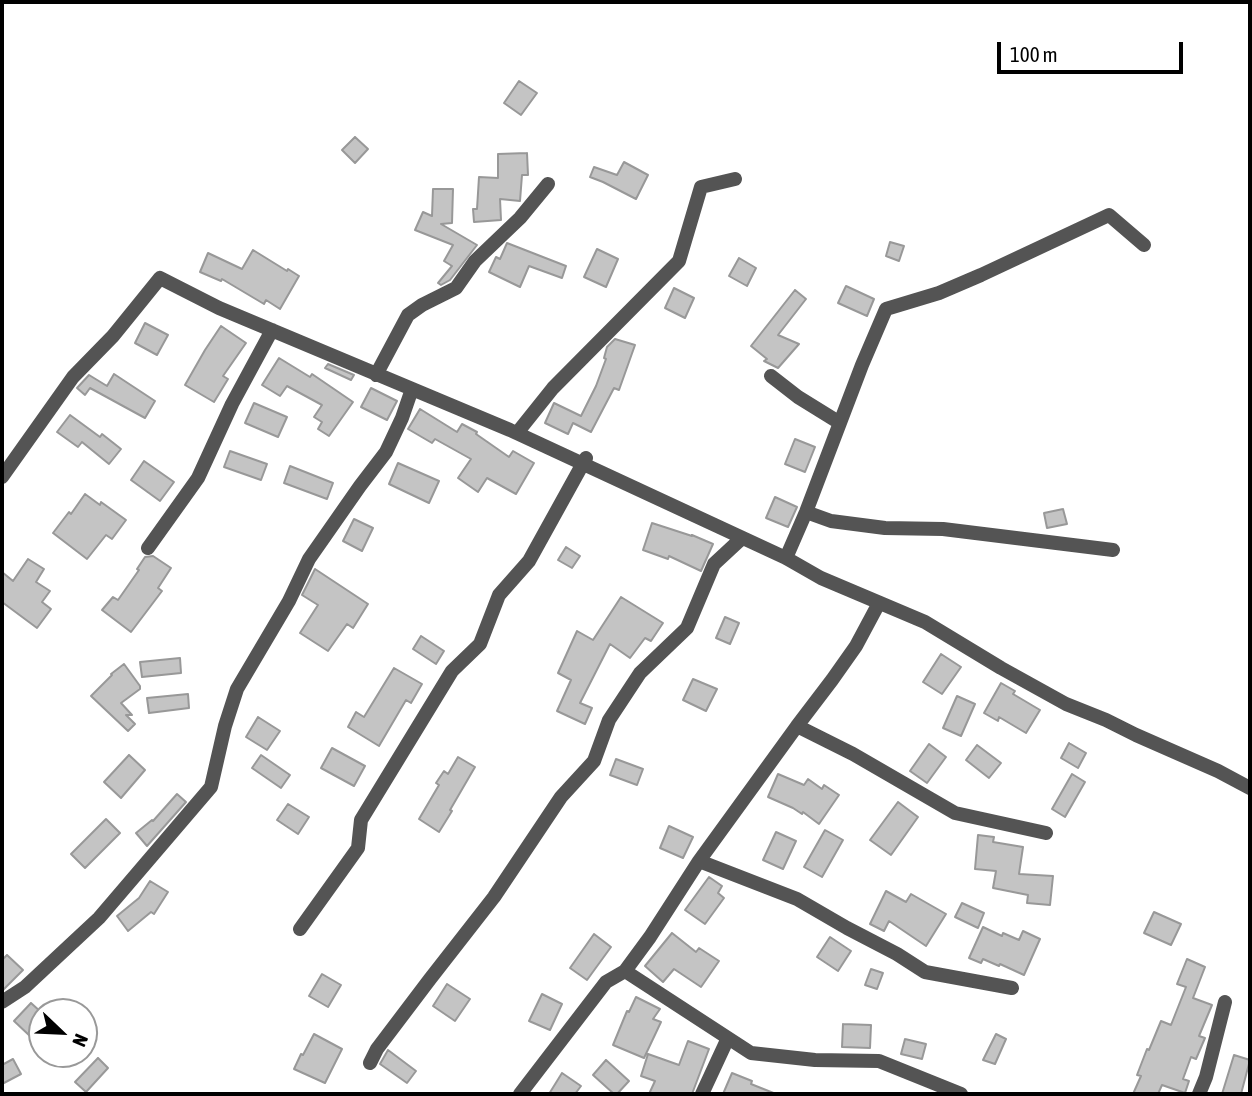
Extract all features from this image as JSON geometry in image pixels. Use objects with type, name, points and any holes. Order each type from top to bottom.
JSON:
[{"type":"street","points":[[517,433],[552,388],[678,261],[701,187],[735,179]]},
{"type":"street","points":[[376,374],[408,315],[456,288],[475,261],[520,218],[548,184]]},
{"type":"street","points":[[786,558],[886,309],[971,280],[1110,215],[1144,245]]},
{"type":"street","points":[[2,477],[73,377],[113,335],[160,278],[219,308],[585,460],[786,558],[821,578],[925,622],[1066,704],[1218,771],[1250,788]]},
{"type":"street","points":[[148,548],[198,478],[232,404],[272,330]]},
{"type":"street","points":[[771,376],[797,397],[840,423]]},
{"type":"street","points":[[2,1002],[25,987],[99,918],[211,788],[225,726],[237,689],[289,601],[309,559],[386,452],[412,389]]},
{"type":"street","points":[[300,929],[358,848],[361,820],[452,671],[480,643],[499,595],[529,561],[585,460]]},
{"type":"street","points":[[806,512],[831,521],[885,528],[943,529],[1113,550]]},
{"type":"street","points":[[370,1063],[377,1049],[494,897],[561,797],[594,761],[609,720],[640,673],[687,628],[714,564],[742,538]]},
{"type":"street","points":[[520,1094],[606,982],[625,971],[650,937],[699,862],[848,658],[879,603]]},
{"type":"street","points":[[797,726],[853,754],[955,813],[1046,833]]},
{"type":"street","points":[[699,862],[797,899],[925,972],[1012,988]]},
{"type":"street","points":[[625,971],[751,1054],[815,1060],[878,1061],[961,1094]]},
{"type":"street","points":[[1199,1094],[1206,1077],[1225,1002]]},
{"type":"street","points":[[702,1094],[728,1038]]},
{"type":"building","points":[[519,81],[537,93],[521,115],[504,103]]},
{"type":"building","points":[[355,137],[368,149],[355,163],[342,150]]},
{"type":"building","points":[[527,153],[528,175],[522,175],[520,201],[500,199],[501,220],[474,222],[473,209],[477,209],[479,177],[498,178],[498,154]]},
{"type":"building","points":[[624,162],[648,175],[636,199],[590,177],[594,167],[617,175]]},
{"type":"building","points":[[433,189],[453,189],[452,223],[441,224],[477,245],[450,280],[441,285],[438,283],[452,266],[444,261],[453,245],[415,230],[423,212],[432,216]]},
{"type":"building","points":[[890,242],[904,246],[899,261],[886,256]]},
{"type":"building","points":[[507,243],[566,266],[562,278],[529,266],[520,287],[489,272],[496,257],[500,259]]},
{"type":"building","points":[[597,249],[618,259],[606,287],[584,277]]},
{"type":"building","points":[[253,250],[299,276],[280,309],[266,300],[264,304],[222,279],[221,281],[200,272],[208,253],[242,269]]},
{"type":"building","points":[[739,258],[756,268],[747,286],[729,276]]},
{"type":"building","points":[[846,286],[874,299],[867,316],[838,303]]},
{"type":"building","points":[[674,288],[694,298],[685,318],[665,308]]},
{"type":"building","points":[[795,290],[806,299],[778,335],[799,344],[778,368],[764,361],[767,359],[751,346]]},
{"type":"building","points":[[145,323],[168,335],[157,355],[135,343]]},
{"type":"building","points":[[221,326],[246,343],[223,376],[228,379],[214,402],[185,385]]},
{"type":"building","points":[[615,339],[635,345],[619,390],[614,388],[591,432],[573,423],[568,434],[545,423],[554,403],[581,416],[596,386],[606,359],[607,347]]},
{"type":"building","points":[[279,358],[310,377],[312,374],[353,402],[329,436],[318,429],[322,422],[314,417],[322,405],[287,386],[280,396],[262,385]]},
{"type":"building","points":[[328,364],[354,375],[351,380],[325,368]]},
{"type":"building","points":[[114,374],[155,401],[145,418],[90,388],[85,395],[77,388],[89,375],[107,386]]},
{"type":"building","points":[[371,388],[397,401],[387,420],[361,407]]},
{"type":"building","points":[[254,403],[287,417],[278,437],[245,423]]},
{"type":"building","points":[[420,409],[457,432],[462,424],[477,432],[476,434],[509,457],[513,451],[534,463],[516,494],[487,478],[478,492],[458,478],[471,459],[435,439],[432,443],[408,429]]},
{"type":"building","points":[[70,415],[121,449],[109,464],[82,442],[78,447],[57,432]]},
{"type":"building","points":[[795,439],[815,447],[805,472],[785,464]]},
{"type":"building","points":[[230,451],[267,464],[261,480],[224,467]]},
{"type":"building","points":[[144,461],[174,482],[160,501],[131,480]]},
{"type":"building","points":[[398,463],[439,481],[429,503],[389,484]]},
{"type":"building","points":[[290,466],[333,483],[327,499],[284,483]]},
{"type":"building","points":[[85,494],[126,520],[112,539],[106,535],[87,559],[53,533]]},
{"type":"building","points":[[775,497],[797,507],[788,527],[766,518]]},
{"type":"building","points":[[1063,509],[1067,524],[1047,528],[1044,513]]},
{"type":"building","points":[[354,519],[373,528],[362,551],[343,541]]},
{"type":"building","points":[[652,523],[713,544],[701,571],[669,556],[668,559],[643,550]]},
{"type":"building","points":[[566,547],[580,556],[572,568],[558,560]]},
{"type":"building","points":[[153,556],[171,568],[158,588],[162,591],[131,632],[102,610],[113,597],[118,600],[145,557]]},
{"type":"building","points":[[28,559],[44,569],[36,582],[50,591],[42,602],[51,609],[37,628],[2,602],[2,572],[13,581]]},
{"type":"building","points":[[315,569],[368,604],[353,628],[347,624],[328,651],[300,633],[318,605],[302,595]]},
{"type":"building","points":[[621,597],[663,623],[651,641],[645,638],[630,658],[610,644],[580,703],[592,708],[585,724],[557,711],[571,680],[558,673],[577,631],[593,640]]},
{"type":"building","points":[[725,617],[739,623],[730,644],[716,638]]},
{"type":"building","points":[[421,636],[444,651],[436,664],[413,649]]},
{"type":"building","points":[[941,654],[961,667],[942,694],[923,682]]},
{"type":"building","points":[[180,658],[181,673],[142,677],[140,662]]},
{"type":"building","points":[[124,664],[140,686],[140,689],[121,703],[132,715],[126,715],[135,724],[128,731],[91,696]]},
{"type":"building","points":[[394,668],[422,684],[411,703],[406,700],[379,746],[348,727],[356,712],[364,717]]},
{"type":"building","points":[[693,679],[717,689],[706,711],[683,700]]},
{"type":"building","points":[[1001,683],[1015,691],[1013,694],[1040,710],[1026,733],[999,717],[998,721],[984,713]]},
{"type":"building","points":[[188,694],[189,708],[149,713],[147,698]]},
{"type":"building","points":[[957,696],[975,704],[961,736],[943,728]]},
{"type":"building","points":[[258,717],[280,731],[267,750],[246,737]]},
{"type":"building","points":[[1069,743],[1086,753],[1078,768],[1061,758]]},
{"type":"building","points":[[929,744],[946,757],[927,783],[910,771]]},
{"type":"building","points":[[977,745],[1001,763],[989,778],[966,760]]},
{"type":"building","points":[[332,748],[365,766],[354,786],[321,768]]},
{"type":"building","points":[[129,755],[145,770],[121,798],[104,782]]},
{"type":"building","points":[[261,755],[290,775],[281,788],[252,768]]},
{"type":"building","points":[[458,757],[475,767],[439,832],[419,819],[439,785],[436,783],[444,771],[448,774]]},
{"type":"building","points":[[616,759],[643,769],[637,785],[610,775]]},
{"type":"building","points":[[778,774],[804,785],[808,779],[822,789],[824,785],[839,795],[819,824],[803,812],[802,814],[768,797]]},
{"type":"building","points":[[1072,774],[1085,782],[1065,817],[1052,809]]},
{"type":"building","points":[[177,794],[186,802],[147,846],[136,833],[153,821]]},
{"type":"building","points":[[898,802],[918,817],[891,855],[870,840]]},
{"type":"building","points":[[288,804],[309,817],[298,834],[277,820]]},
{"type":"building","points":[[106,819],[120,833],[85,868],[71,854]]},
{"type":"building","points":[[669,826],[693,837],[683,858],[660,848]]},
{"type":"building","points":[[825,830],[843,840],[822,877],[804,867]]},
{"type":"building","points":[[776,832],[796,841],[783,869],[763,860]]},
{"type":"building","points":[[978,835],[994,837],[993,842],[1023,847],[1019,874],[1053,876],[1050,905],[1027,903],[1028,895],[993,888],[996,871],[975,869]]},
{"type":"building","points":[[709,877],[722,886],[718,893],[724,898],[705,924],[685,910]]},
{"type":"building","points":[[150,881],[168,892],[154,914],[151,912],[128,931],[117,916],[139,898]]},
{"type":"building","points":[[886,891],[906,902],[911,894],[946,914],[926,946],[889,921],[884,931],[870,924]]},
{"type":"building","points":[[962,903],[984,913],[978,928],[955,917]]},
{"type":"building","points":[[1154,912],[1181,924],[1171,945],[1144,933]]},
{"type":"building","points":[[983,927],[1019,940],[1023,931],[1040,939],[1024,975],[1000,964],[999,966],[983,959],[981,963],[969,958]]},
{"type":"building","points":[[672,933],[696,952],[699,948],[719,961],[701,987],[674,969],[663,982],[645,966]]},
{"type":"building","points":[[594,934],[611,947],[587,980],[570,968]]},
{"type":"building","points":[[830,937],[851,951],[838,971],[817,957]]},
{"type":"building","points":[[7,955],[23,970],[2,991],[2,960]]},
{"type":"building","points":[[1187,959],[1205,967],[1193,998],[1212,1005],[1199,1036],[1205,1038],[1196,1059],[1191,1057],[1183,1079],[1189,1081],[1185,1093],[1162,1085],[1158,1094],[1133,1094],[1141,1076],[1137,1075],[1161,1021],[1171,1025],[1186,987],[1177,984]]},
{"type":"building","points":[[871,969],[883,973],[877,989],[865,985]]},
{"type":"building","points":[[322,974],[341,985],[328,1007],[309,996]]},
{"type":"building","points":[[447,984],[470,999],[455,1021],[433,1006]]},
{"type":"building","points":[[542,994],[562,1004],[550,1030],[529,1021]]},
{"type":"building","points":[[636,997],[660,1009],[653,1019],[661,1022],[644,1058],[613,1045]]},
{"type":"building","points":[[28,1006],[28,1034],[14,1021]]},
{"type":"building","points":[[843,1024],[871,1025],[870,1048],[842,1047]]},
{"type":"building","points":[[314,1034],[342,1049],[325,1083],[294,1069]]},
{"type":"building","points":[[996,1034],[1006,1039],[995,1064],[983,1060]]},
{"type":"building","points":[[905,1039],[926,1044],[922,1059],[901,1054]]},
{"type":"building","points":[[688,1041],[709,1049],[692,1094],[649,1094],[655,1081],[641,1076],[648,1054],[679,1065]]},
{"type":"building","points":[[388,1050],[416,1071],[407,1083],[380,1064]]},
{"type":"building","points":[[1234,1055],[1250,1060],[1241,1094],[1222,1094]]},
{"type":"building","points":[[98,1058],[108,1068],[86,1092],[75,1082],[88,1068],[98,1068]]},
{"type":"building","points":[[13,1059],[21,1074],[2,1084],[2,1065]]},
{"type":"building","points":[[606,1060],[629,1081],[617,1094],[593,1075]]},
{"type":"building","points":[[562,1073],[581,1086],[575,1094],[549,1094]]},
{"type":"building","points":[[732,1073],[752,1081],[751,1084],[776,1094],[723,1094]]}]
